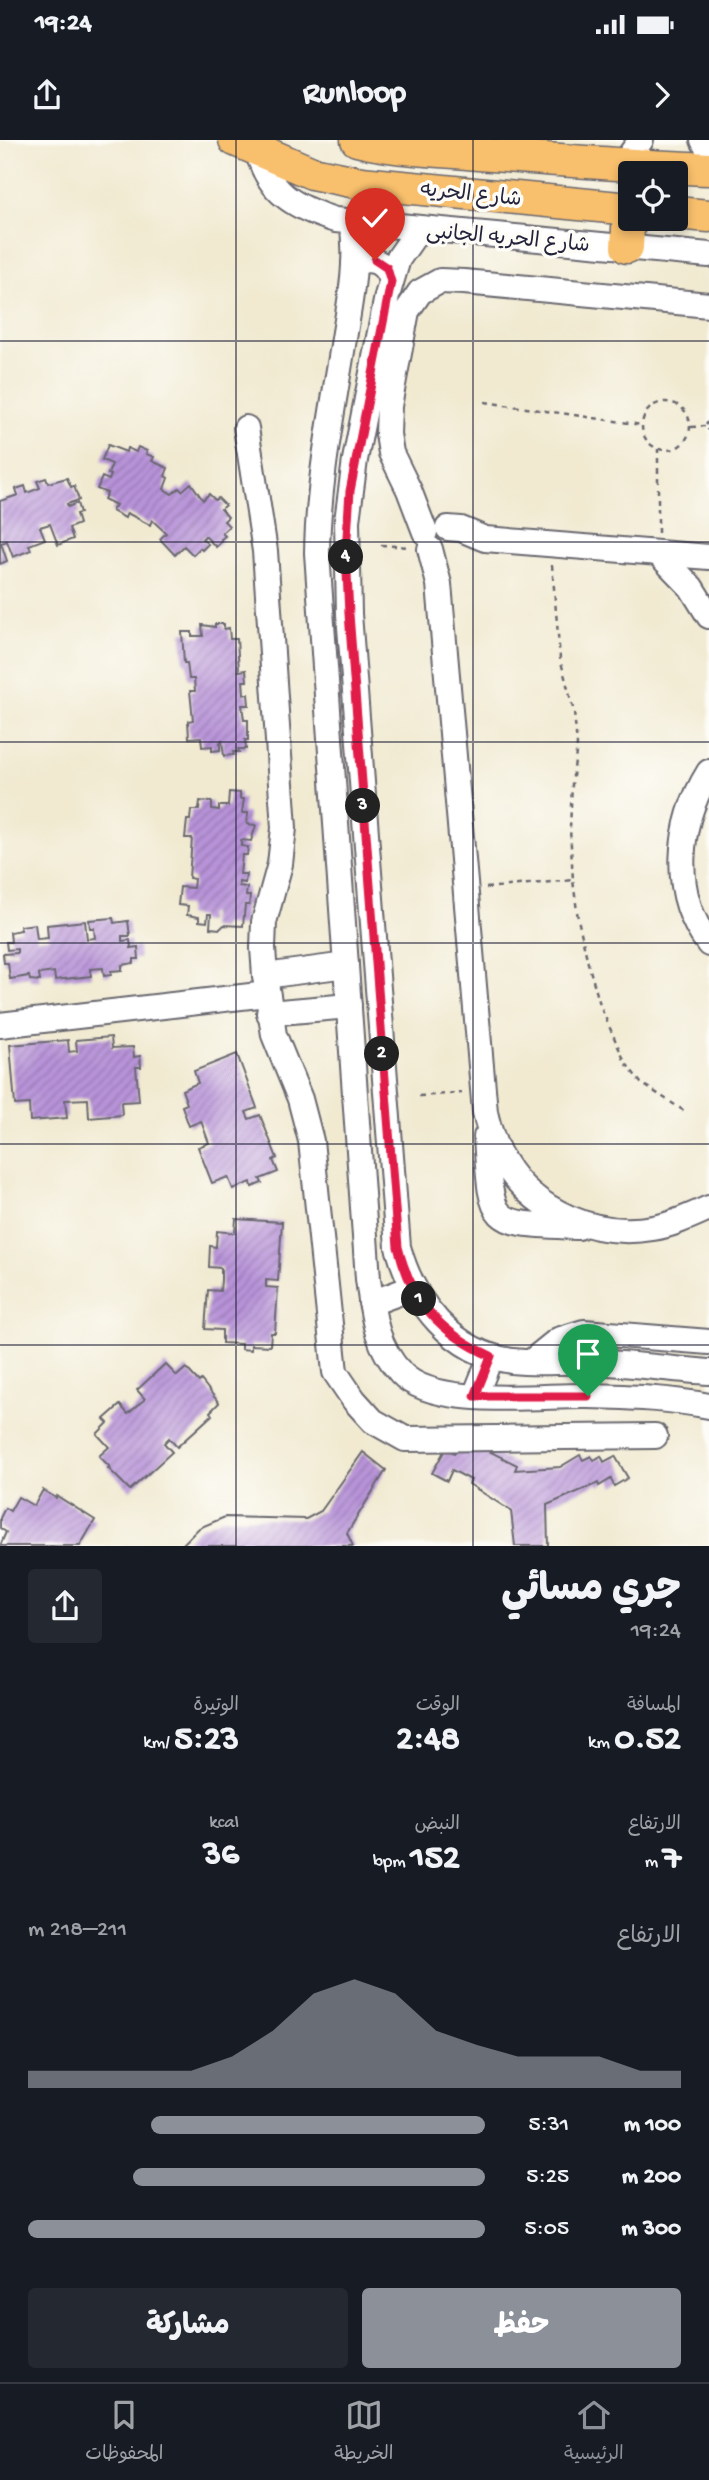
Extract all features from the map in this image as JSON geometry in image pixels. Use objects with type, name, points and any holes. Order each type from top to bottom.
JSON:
[{"type":"main road","name":"شارع الحريه","points":[[357,140],[618,166]]},
{"type":"main road","name":"شارع الحريه","points":[[246,145],[312,173],[361,183],[618,208]]},
{"type":"main road","points":[[463,152],[454,159],[450,167],[450,178],[455,187],[463,192]]},
{"type":"main road","name":"شارع الحريه","points":[[688,168],[709,169]]},
{"type":"main road","points":[[688,214],[709,216]]},
{"type":"main road","points":[[627,247],[628,231]]},
{"type":"street","points":[[626,161],[641,140]]},
{"type":"street","points":[[703,140],[709,151]]},
{"type":"street","name":"شارع الحريه الجانبى","points":[[246,145],[271,184],[288,199],[318,215],[352,223],[709,255]]},
{"type":"street","points":[[352,223],[354,264],[320,492],[317,553],[374,1326],[386,1353],[402,1375],[424,1388],[455,1396],[588,1396],[709,1406]]},
{"type":"street","points":[[419,229],[398,259],[391,282],[353,470],[346,552],[396,1226],[401,1258],[412,1288],[423,1306],[445,1329],[491,1356],[512,1361],[589,1362],[709,1372]]},
{"type":"street","points":[[354,264],[368,259],[375,260],[387,268],[391,282]]},
{"type":"street","points":[[709,305],[440,281],[420,292],[407,311],[388,406],[391,453],[409,490],[421,499],[440,538],[439,584],[493,1206],[500,1216],[511,1222],[604,1228],[652,1228],[709,1209]]},
{"type":"street","points":[[246,428],[265,551],[284,828],[280,864],[264,922],[267,994],[277,1045],[306,1120],[311,1141],[335,1372],[354,1400],[373,1420],[405,1439],[655,1436]]},
{"type":"street","points":[[440,538],[461,529],[485,538],[709,557]]},
{"type":"street","points":[[658,553],[707,607]]},
{"type":"street","points":[[709,772],[688,814],[681,854],[686,895],[701,934],[709,944]]},
{"type":"street","points":[[0,1024],[267,994],[346,965]]},
{"type":"street","points":[[267,994],[349,1006]]},
{"type":"street","points":[[484,1101],[498,1150],[528,1191],[568,1217],[604,1228]]},
{"type":"street","points":[[490,1194],[528,1191]]},
{"type":"street","points":[[523,1224],[528,1191]]},
{"type":"street","points":[[371,1303],[412,1288]]},
{"type":"street","points":[[532,1361],[558,1340],[584,1332],[709,1342]]},
{"type":"street","points":[[475,1396],[491,1356]]},
{"type":"path","points":[[663,401],[671,402],[686,411],[691,427],[684,443],[667,451],[658,449],[646,440],[642,425],[648,410],[663,401]]},
{"type":"path","points":[[485,402],[642,425]]},
{"type":"path","points":[[691,427],[705,426],[709,421]]},
{"type":"path","points":[[705,426],[709,430]]},
{"type":"path","points":[[658,449],[658,553]]},
{"type":"path","points":[[381,545],[440,538]]},
{"type":"path","points":[[550,544],[560,658],[574,712],[577,745],[570,829],[578,919],[601,1008],[625,1062],[641,1083],[686,1112]]},
{"type":"path","points":[[465,890],[573,880]]},
{"type":"path","points":[[419,1096],[484,1101]]},
{"type":"building","points":[[108,445],[126,452],[127,448],[136,452],[138,447],[147,451],[146,454],[154,457],[152,461],[168,468],[164,489],[172,494],[179,488],[182,491],[191,483],[203,500],[209,494],[215,500],[218,498],[225,505],[221,509],[228,517],[224,521],[229,526],[222,533],[225,536],[222,541],[216,547],[205,536],[202,539],[208,544],[202,550],[200,548],[193,555],[184,546],[175,555],[160,539],[166,533],[152,520],[150,525],[127,513],[125,518],[112,511],[116,505],[104,499],[107,493],[97,489],[102,477],[109,480],[111,475],[108,474],[112,464],[102,460]]},
{"type":"building","points":[[46,478],[48,483],[67,478],[71,487],[74,486],[79,500],[67,504],[68,507],[77,503],[80,513],[76,514],[79,524],[69,528],[73,539],[58,545],[50,524],[40,527],[45,539],[29,545],[31,550],[13,557],[7,541],[1,543],[7,561],[0,564],[0,501],[18,495],[16,489],[25,486],[27,493],[40,488],[37,481]]},
{"type":"building","points":[[215,624],[224,624],[224,629],[229,628],[230,639],[237,639],[239,671],[246,670],[244,694],[248,694],[249,705],[242,705],[244,720],[248,720],[248,740],[245,740],[246,749],[238,749],[239,752],[233,752],[234,755],[224,756],[222,741],[220,750],[212,751],[212,746],[202,747],[201,737],[189,738],[188,721],[193,720],[190,691],[195,691],[194,679],[189,679],[187,663],[184,663],[182,632],[203,636],[202,625],[215,627]]},
{"type":"building","points":[[229,792],[240,793],[240,799],[244,799],[242,813],[248,813],[247,824],[256,825],[251,841],[241,840],[241,846],[248,847],[247,855],[242,855],[240,874],[246,874],[245,883],[239,882],[239,886],[247,887],[249,905],[245,905],[243,926],[224,925],[220,929],[210,928],[211,914],[208,914],[207,922],[199,921],[199,917],[187,915],[188,906],[178,905],[180,887],[193,888],[194,879],[189,878],[192,838],[185,838],[187,820],[190,820],[191,810],[199,810],[200,801],[212,802],[212,809],[219,810],[219,806],[228,806]]},
{"type":"building","points":[[113,918],[114,923],[128,921],[130,936],[122,936],[122,941],[130,940],[131,948],[138,947],[139,959],[134,959],[134,963],[122,965],[122,970],[111,971],[111,975],[104,976],[103,968],[90,969],[91,976],[55,980],[54,972],[39,974],[40,981],[30,980],[29,976],[10,979],[8,963],[4,963],[3,954],[17,953],[17,949],[7,950],[6,942],[11,942],[10,932],[21,930],[20,926],[35,924],[37,939],[48,938],[47,925],[85,921],[87,939],[95,938],[94,928],[90,928],[89,920]]},
{"type":"building","points":[[111,1037],[112,1048],[133,1047],[134,1057],[140,1056],[141,1067],[136,1067],[139,1101],[121,1102],[122,1115],[89,1118],[88,1099],[65,1100],[67,1118],[30,1121],[29,1104],[15,1105],[10,1045],[68,1040],[69,1052],[77,1051],[76,1040]]},
{"type":"building","points":[[237,1054],[257,1108],[246,1112],[249,1119],[260,1115],[277,1158],[273,1160],[278,1172],[260,1179],[262,1183],[252,1187],[251,1182],[233,1189],[228,1177],[212,1183],[198,1147],[209,1143],[201,1121],[189,1126],[182,1106],[187,1104],[182,1090],[198,1083],[194,1071]]},
{"type":"building","points":[[236,1219],[282,1222],[278,1281],[266,1280],[266,1287],[278,1288],[275,1333],[271,1333],[270,1346],[251,1345],[251,1350],[241,1349],[241,1344],[222,1343],[222,1330],[205,1329],[208,1290],[220,1291],[221,1280],[221,1268],[209,1267],[210,1246],[216,1247],[217,1231],[235,1233]]},
{"type":"building","points":[[165,1364],[177,1376],[186,1368],[199,1382],[201,1380],[219,1403],[210,1412],[212,1415],[177,1447],[169,1438],[164,1443],[172,1452],[130,1490],[99,1456],[109,1447],[97,1434],[108,1423],[104,1419],[120,1405],[128,1414],[145,1399],[137,1390]]},
{"type":"building","points":[[458,1446],[467,1451],[469,1447],[476,1451],[479,1446],[517,1465],[515,1470],[560,1467],[580,1455],[583,1460],[591,1456],[594,1460],[601,1456],[604,1462],[615,1456],[628,1478],[614,1486],[611,1479],[599,1486],[598,1483],[547,1505],[548,1546],[515,1546],[511,1511],[469,1484],[471,1480],[452,1470],[447,1481],[432,1473],[446,1448],[454,1453]]},
{"type":"building","points":[[363,1452],[386,1470],[347,1533],[353,1546],[181,1546],[199,1528],[225,1517],[306,1519],[321,1511]]},
{"type":"building","points":[[43,1490],[95,1520],[80,1546],[0,1546],[6,1532],[0,1528],[0,1518],[5,1508],[10,1511],[18,1497],[34,1506]]},
{"type":"route","points":[[375,260],[387,268],[391,282],[355,460],[346,552],[398,1247],[412,1288],[423,1306],[454,1336],[491,1356],[475,1396],[588,1396]]}]
